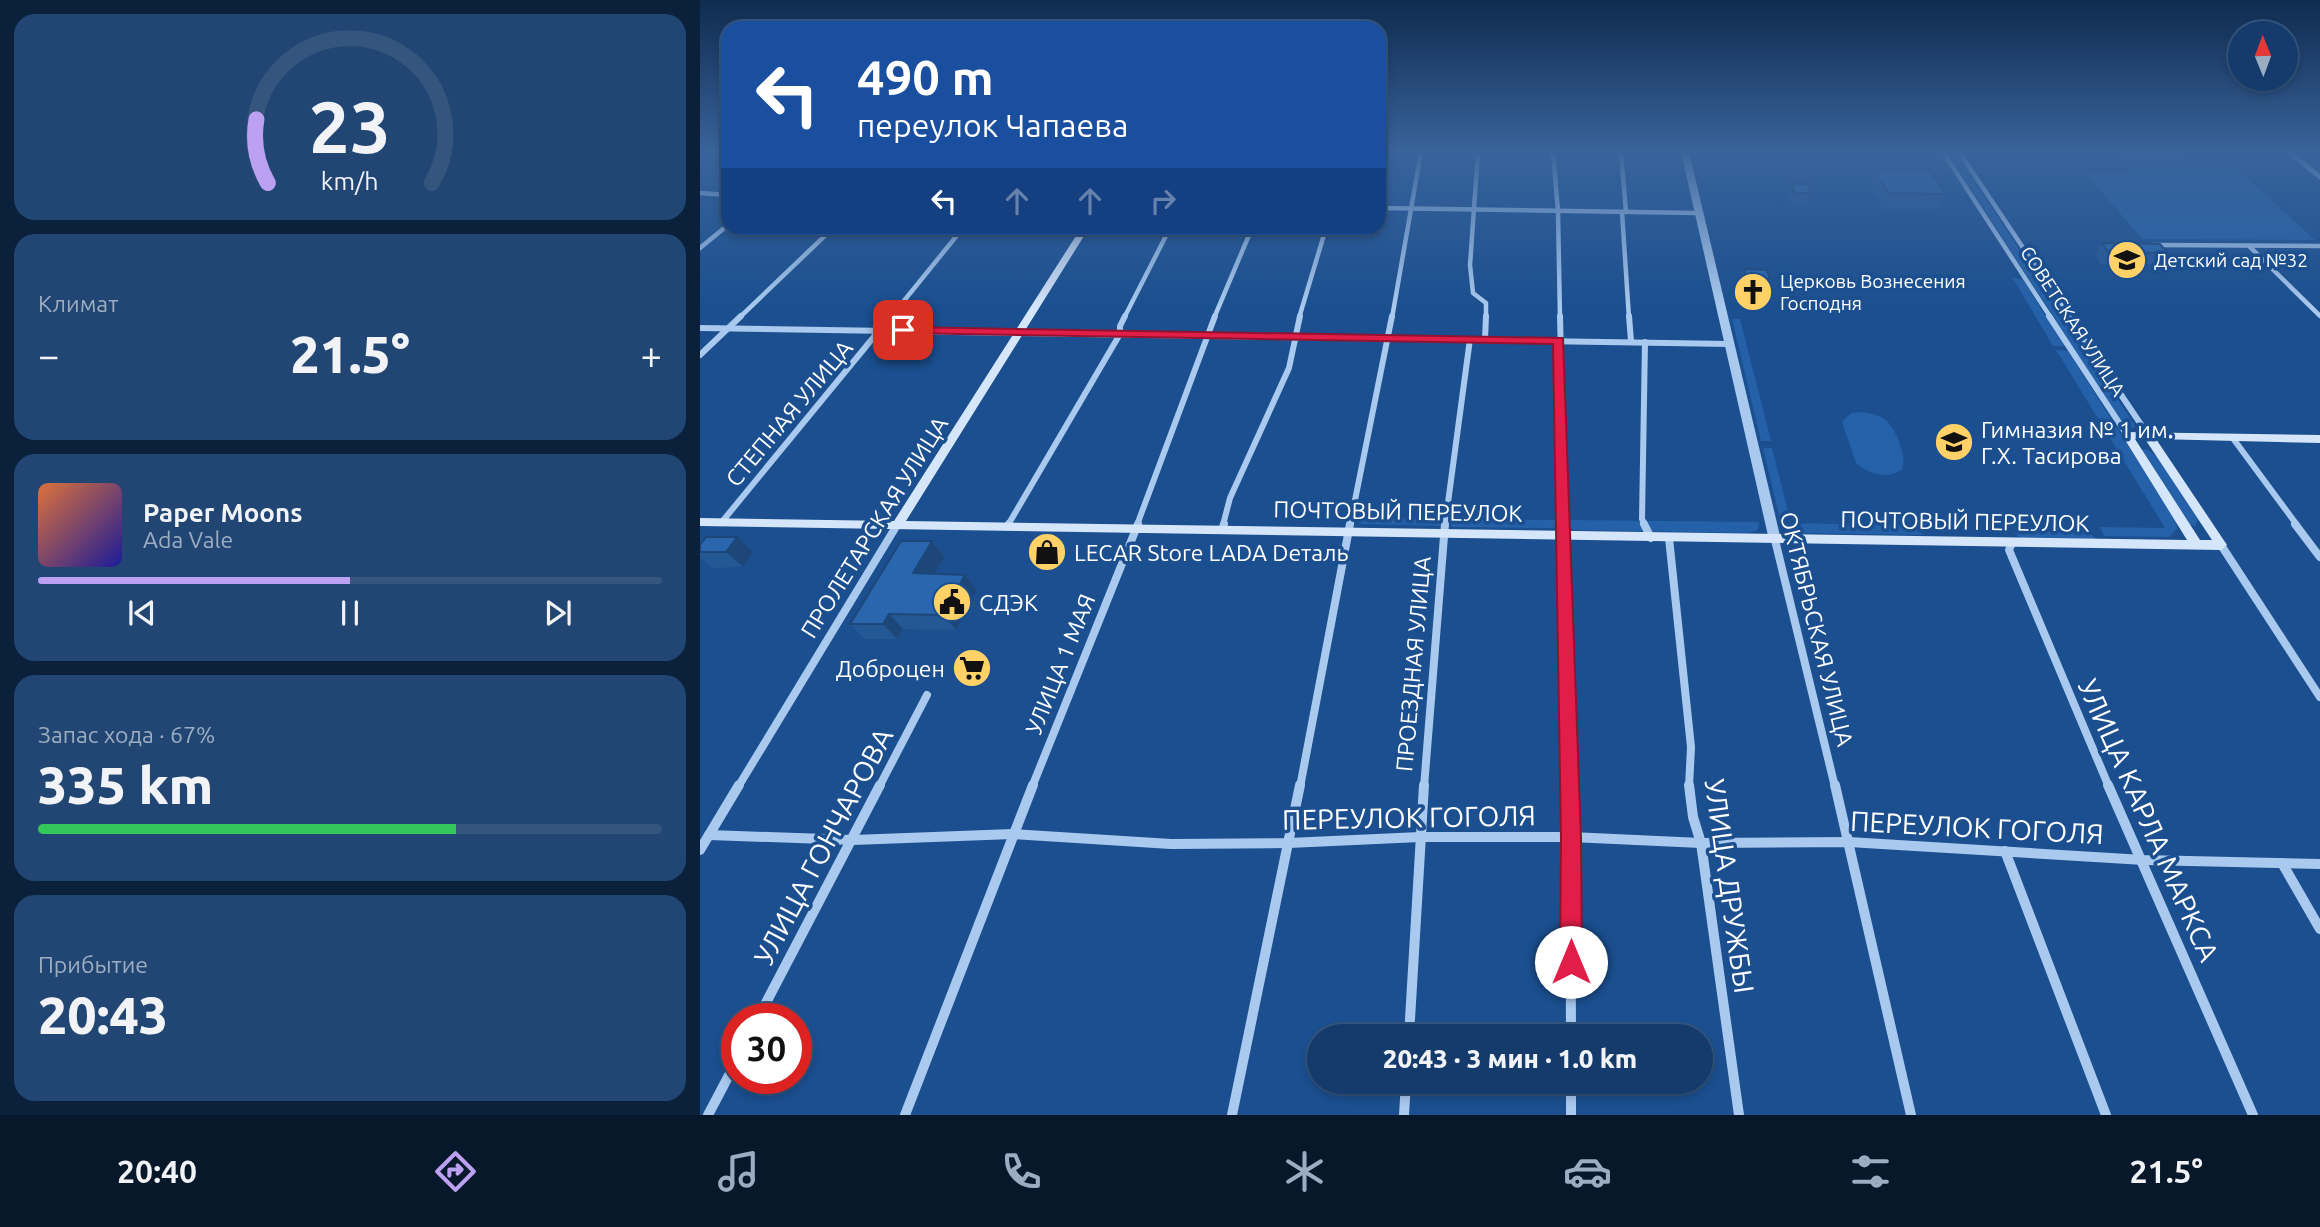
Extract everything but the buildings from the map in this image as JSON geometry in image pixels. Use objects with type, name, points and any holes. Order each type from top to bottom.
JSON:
[{"type":"main road","name":"ПРОЛЕТАРСКАЯ УЛИЦА","points":[[897,524],[1081,235]]},
{"type":"main road","points":[[2127,435],[2320,439]]},
{"type":"main road","name":"СОВЕТСКАЯ УЛИЦА","points":[[2127,435],[2196,544]]},
{"type":"main road","name":"СОВЕТСКАЯ УЛИЦА","points":[[2148,435],[2221,545]]},
{"type":"main road","name":"ПОЧТОВЫЙ ПЕРЕУЛОК","points":[[700,522],[2221,545]]},
{"type":"street","points":[[1232,1115],[1289,843],[1415,204]]},
{"type":"street","points":[[1473,204],[1471,265],[1473,293],[1486,303],[1485,339]]},
{"type":"street","points":[[1557,204],[1571,838],[1571,1024]]},
{"type":"street","points":[[1624,204],[1631,341]]},
{"type":"street","name":"ОКТЯБРЬСКАЯ УЛИЦА","points":[[1696,204],[1849,842],[1911,1115]]},
{"type":"street","name":"СОВЕТСКАЯ УЛИЦА","points":[[1977,204],[2127,435]]},
{"type":"street","name":"СОВЕТСКАЯ УЛИЦА","points":[[1994,204],[2148,435]]},
{"type":"street","points":[[1386,208],[1698,213]]},
{"type":"street","points":[[700,248],[721,231]]},
{"type":"street","points":[[700,355],[826,235]]},
{"type":"street","name":"СТЕПНАЯ УЛИЦА","points":[[721,523],[957,235]]},
{"type":"street","points":[[1008,526],[1120,334],[1120,326],[1166,235]]},
{"type":"street","name":"УЛИЦА 1 МАЯ","points":[[905,1115],[1013,834],[1136,529],[1207,334],[1249,235]]},
{"type":"street","points":[[1222,530],[1230,498],[1285,378],[1297,336],[1303,300],[1324,235]]},
{"type":"street","points":[[2146,245],[2320,246]]},
{"type":"street","points":[[2248,246],[2320,316]]},
{"type":"street","points":[[700,328],[1730,344]]},
{"type":"street","name":"ПРОЕЗДНАЯ УЛИЦА","points":[[1410,1024],[1420,837],[1444,533],[1470,340]]},
{"type":"street","points":[[1645,342],[1642,519],[1651,538]]},
{"type":"street","points":[[2232,438],[2320,557]]},
{"type":"street","name":"ПРОЛЕТАРСКАЯ УЛИЦА","points":[[700,850],[897,524]]},
{"type":"street","name":"УЛИЦА ДРУЖБЫ","points":[[1669,538],[1691,747],[1689,793],[1692,817],[1701,843],[1739,1115]]},
{"type":"street","name":"УЛИЦА КАРЛА МАРКСА","points":[[2011,543],[2009,550],[2062,679],[2144,860],[2253,1115]]},
{"type":"street","name":"СОВЕТСКАЯ УЛИЦА","points":[[2221,545],[2320,696]]},
{"type":"street","name":"УЛИЦА ГОНЧАРОВА","points":[[766,1003],[927,695]]},
{"type":"street","name":"ПЕРЕУЛОК ГОГОЛЯ","points":[[709,835],[853,840],[1013,834],[1171,844],[1289,843],[1420,837],[1571,838],[1701,843],[1849,842],[2144,860],[2320,863]]},
{"type":"street","points":[[2005,851],[2106,1115]]},
{"type":"street","points":[[2282,863],[2320,929]]},
{"type":"street","points":[[708,1115],[721,1090]]},
{"type":"street","points":[[1404,1115],[1405,1094]]},
{"type":"street","points":[[1571,1094],[1571,1115]]},
{"type":"shaded area","points":[[1981,204],[1989,204],[2136,427],[2122,423]]},
{"type":"shaded area","points":[[2112,204],[2276,204],[2315,240],[2142,239]]},
{"type":"shaded area","points":[[2012,277],[2023,280],[2065,346],[2053,346]]},
{"type":"shaded area","points":[[1732,319],[1740,319],[1771,441],[1761,441]]},
{"type":"shaded area","points":[[2056,350],[2068,351],[2176,521],[2177,529],[2169,537],[2104,536],[2100,527],[2165,528]]},
{"type":"shaded area","points":[[1851,413],[1879,416],[1891,426],[1902,452],[1902,470],[1884,475],[1867,470],[1856,463],[1842,422]]},
{"type":"shaded area","points":[[1763,448],[1772,448],[1790,519],[1780,519]]},
{"type":"shaded area","points":[[2144,449],[2159,459],[2176,479],[2198,520],[2195,526],[2188,524],[2142,451]]},
{"type":"shaded area","points":[[1356,518],[1442,519],[1442,526],[1360,524]]},
{"type":"shaded area","points":[[1449,519],[1555,520],[1557,524],[1553,528],[1452,527]]},
{"type":"shaded area","points":[[1568,520],[1759,522],[1758,530],[1747,533],[1574,530],[1569,527]]},
{"type":"shaded area","points":[[1781,523],[1910,525],[1924,535],[1789,533]]},
{"type":"shaded area","points":[[2089,532],[2096,539],[2020,538],[2014,533]]},
{"type":"place","name":"Детский сад №32","points":[[2127,260]]},
{"type":"place","name":"Церковь Вознесения Господня","points":[[1753,292]]},
{"type":"place","name":"Гимназия № 1 им. Г.Х. Тасирова","points":[[1954,442]]},
{"type":"place","name":"LECAR Store LADA Dеталь","points":[[1047,552]]},
{"type":"place","name":"СДЭК","points":[[952,602]]},
{"type":"place","name":"Доброцен","points":[[972,668]]},
{"type":"route","points":[[903,330],[1559,340],[1571,838],[1571,962]]}]
